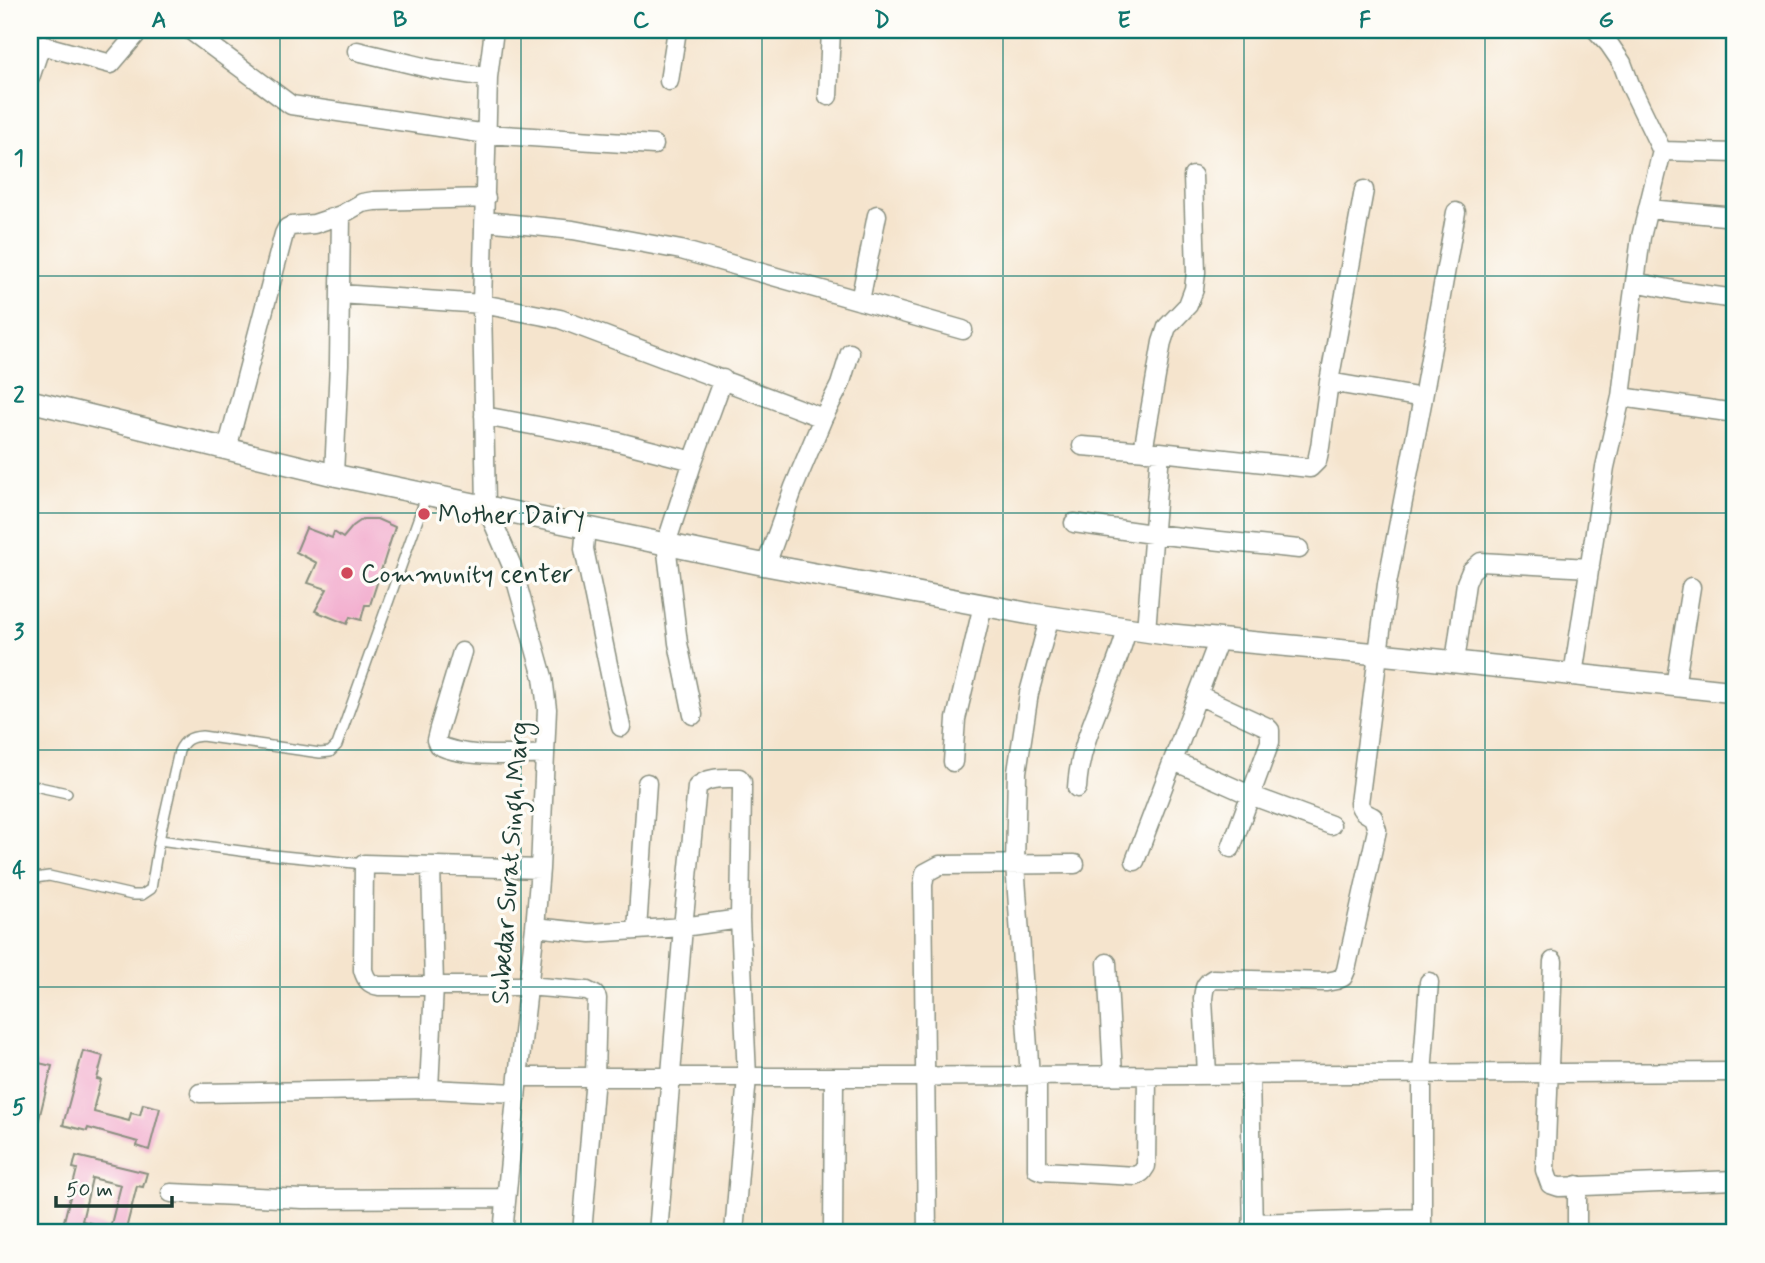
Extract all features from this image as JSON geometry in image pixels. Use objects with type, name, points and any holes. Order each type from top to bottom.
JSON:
[{"type":"street","points":[[30,78],[41,44],[111,64],[140,30]]},
{"type":"street","points":[[190,30],[291,105],[487,134],[654,145]]},
{"type":"street","points":[[486,506],[482,304],[488,77],[494,30]]},
{"type":"street","points":[[668,81],[677,30]]},
{"type":"street","points":[[828,96],[831,30]]},
{"type":"street","points":[[1573,675],[1605,467],[1621,397],[1641,237],[1662,151],[1622,63],[1596,30]]},
{"type":"street","points":[[357,51],[432,69],[488,77]]},
{"type":"street","points":[[1662,151],[1735,153]]},
{"type":"street","points":[[1077,788],[1078,768],[1086,741],[1118,661],[1137,630],[1152,534],[1151,452],[1163,342],[1167,327],[1188,305],[1194,289],[1196,272],[1193,176]]},
{"type":"street","points":[[1082,446],[1310,468],[1317,461],[1320,447],[1364,190]]},
{"type":"street","points":[[227,449],[287,228],[314,224],[341,215],[362,203],[374,201],[486,198]]},
{"type":"street","points":[[1649,209],[1735,217]]},
{"type":"street","points":[[1207,1074],[1203,989],[1207,982],[1213,979],[1326,982],[1343,977],[1346,970],[1377,830],[1373,817],[1360,809],[1359,803],[1387,584],[1456,212]]},
{"type":"street","points":[[334,474],[341,215]]},
{"type":"street","points":[[860,301],[877,215]]},
{"type":"street","points":[[485,221],[573,230],[681,250],[962,330]]},
{"type":"street","points":[[1635,282],[1735,299]]},
{"type":"street","points":[[340,294],[482,304],[560,319],[823,418]]},
{"type":"street","points":[[766,565],[794,487],[840,385],[850,353]]},
{"type":"street","points":[[693,715],[678,643],[666,544],[723,379]]},
{"type":"street","points":[[1329,382],[1423,398]]},
{"type":"street","points":[[1621,397],[1735,413]]},
{"type":"street","points":[[30,401],[427,494],[766,565],[1050,617],[1172,635],[1735,692]]},
{"type":"street","points":[[484,416],[607,439],[693,461]]},
{"type":"street","name":"Subedar Surat Singh Marg","points":[[486,506],[512,566],[543,677],[547,709],[540,869],[503,1233]]},
{"type":"street","points":[[1074,523],[1299,549]]},
{"type":"street","points":[[586,527],[584,549],[621,727]]},
{"type":"street","points":[[1455,662],[1466,583],[1471,571],[1481,562],[1590,568]]},
{"type":"street","points":[[1675,686],[1691,587]]},
{"type":"street","points":[[953,762],[956,719],[983,605]]},
{"type":"street","points":[[1050,617],[1029,694],[1017,772],[1015,864],[1033,1076],[1037,1169],[1136,1176],[1142,1172],[1146,1166],[1147,1076]]},
{"type":"street","points":[[1135,861],[1219,639]]},
{"type":"street","points":[[463,652],[436,740],[438,745],[458,752],[545,755]]},
{"type":"street","points":[[1198,695],[1270,730],[1270,742],[1231,848]]},
{"type":"street","points":[[1174,761],[1331,825]]},
{"type":"street","points":[[658,1233],[697,787],[703,781],[739,778],[742,782],[740,919],[747,1077],[734,1233]]},
{"type":"street","points":[[637,930],[647,783]]},
{"type":"street","points":[[540,869],[364,864],[363,970],[366,979],[379,986],[527,986],[595,995],[595,1077],[582,1233]]},
{"type":"street","points":[[928,1233],[925,873],[940,865],[1075,864]]},
{"type":"street","points":[[429,1089],[434,986],[431,866]]},
{"type":"street","points":[[535,927],[591,933],[683,927],[740,919]]},
{"type":"street","points":[[1553,961],[1545,1170],[1550,1184],[1559,1186],[1735,1180]]},
{"type":"street","points":[[1107,963],[1113,1075]]},
{"type":"street","points":[[1250,1074],[1253,1228],[1422,1226],[1422,1073],[1429,982]]},
{"type":"street","points":[[200,1094],[429,1089],[517,1085],[595,1077],[1735,1072]]},
{"type":"street","points":[[834,1077],[834,1233]]},
{"type":"street","points":[[1577,1185],[1577,1233]]},
{"type":"street","points":[[171,1193],[303,1199],[506,1198]]},
{"type":"lane","points":[[30,883],[35,878],[49,876],[131,895],[142,895],[151,889],[179,751],[183,742],[192,737],[330,752],[337,745],[427,494]]},
{"type":"lane","points":[[30,785],[67,793]]},
{"type":"lane","points":[[159,840],[364,864]]},
{"type":"building","name":"Community center","points":[[363,519],[377,519],[395,527],[370,605],[365,605],[361,620],[350,617],[347,624],[315,611],[327,589],[308,583],[317,563],[296,552],[306,528],[332,538],[334,532],[343,538]]},
{"type":"building","points":[[83,1051],[103,1056],[97,1079],[101,1080],[94,1112],[129,1121],[131,1113],[140,1115],[143,1104],[160,1108],[149,1150],[137,1146],[138,1142],[88,1128],[87,1131],[63,1125]]},
{"type":"building","points":[[30,1061],[52,1066],[34,1139],[30,1138]]},
{"type":"building","points":[[76,1156],[147,1173],[143,1187],[137,1186],[125,1233],[61,1233],[77,1169],[73,1168]],"holes":[[[92,1178],[121,1185],[110,1228],[82,1221]]]},
{"type":"place","name":"Mother Dairy","points":[[424,514]]},
{"type":"place","name":"Community center","points":[[347,573]]}]
